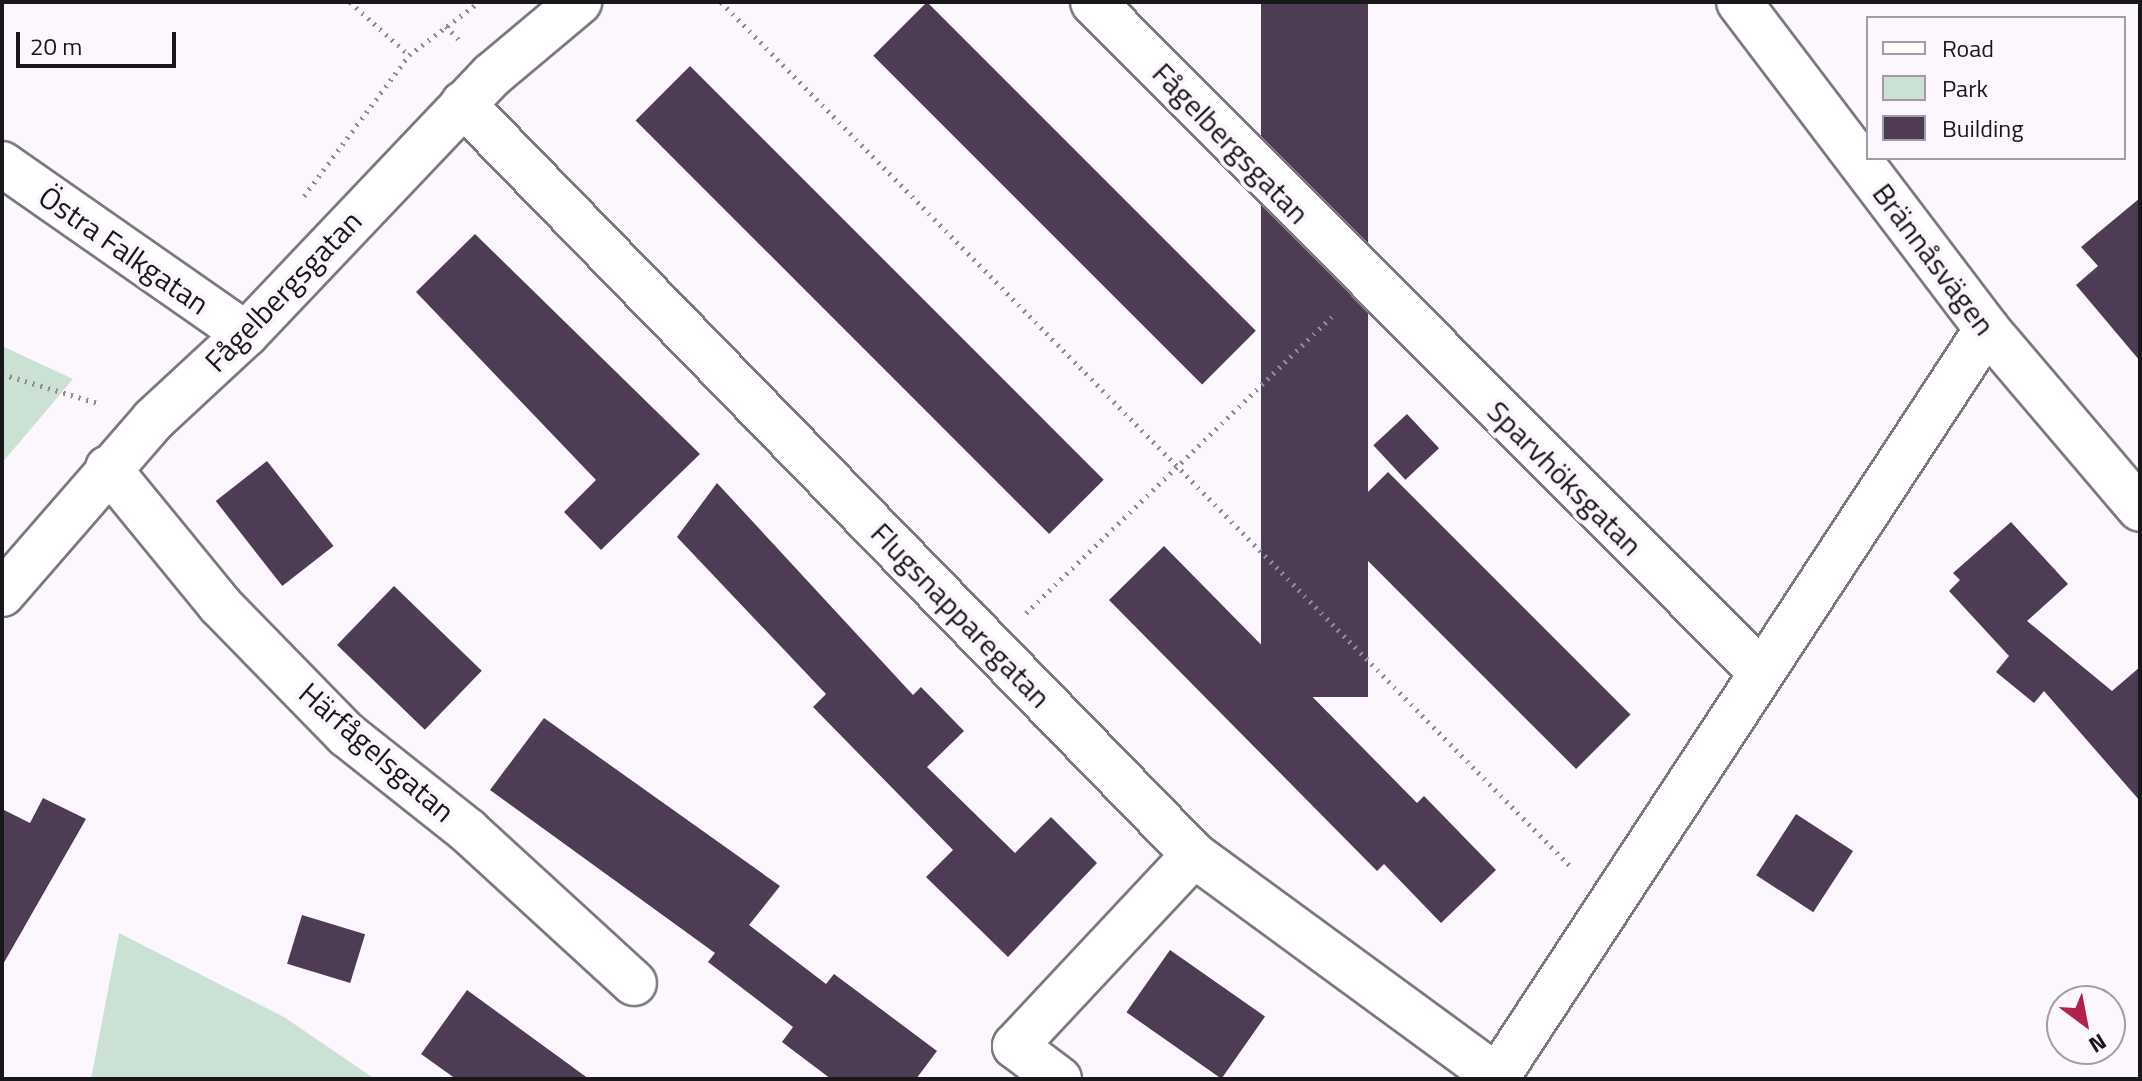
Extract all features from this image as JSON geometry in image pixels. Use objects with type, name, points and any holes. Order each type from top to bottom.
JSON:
[{"type":"street","name":"Fågelbergsgatan","points":[[2,594],[108,468],[153,420],[246,334],[463,104],[579,2]]},
{"type":"street","name":"Fågelbergsgatan","points":[[1093,2],[1368,284]]},
{"type":"street","name":"Brännåsvägen","points":[[1739,2],[1987,329],[2140,509]]},
{"type":"street","name":"Flugsnapparegatan","points":[[463,104],[1194,855],[1499,1078]]},
{"type":"street","name":"Östra Falkgatan","points":[[2,164],[246,334]]},
{"type":"street","name":"Sparvhöksgatan","points":[[1368,284],[1761,672]]},
{"type":"street","points":[[1499,1078],[1987,329]]},
{"type":"street","name":"Härfågelsgatan","points":[[108,468],[220,605],[347,735],[468,831],[634,983]]},
{"type":"street","points":[[1059,1079],[1015,1046],[1194,855]]},
{"type":"path","points":[[350,2],[409,55]]},
{"type":"path","points":[[721,2],[1609,905]]},
{"type":"path","points":[[993,647],[1172,464],[1368,284]]},
{"type":"path","points":[[2,374],[153,420]]},
{"type":"green space","points":[[2,346],[73,379],[2,463]]},
{"type":"green space","points":[[119,933],[284,1017],[375,1079],[91,1079]]},
{"type":"building","points":[[927,2],[1256,331],[1202,385],[873,56]]},
{"type":"building","points":[[1261,2],[1368,2],[1368,697],[1261,697]]},
{"type":"building","points":[[690,66],[1104,480],[1049,534],[636,120]]},
{"type":"building","points":[[2140,198],[2140,361],[2076,285],[2098,266],[2081,247]]},
{"type":"building","points":[[475,234],[700,454],[601,550],[564,512],[596,480],[416,292]]},
{"type":"building","points":[[1407,414],[1439,448],[1405,480],[1373,445]]},
{"type":"building","points":[[267,461],[333,546],[282,586],[216,501]]},
{"type":"building","points":[[1388,472],[1631,715],[1576,769],[1334,526]]},
{"type":"building","points":[[717,483],[913,695],[921,687],[964,731],[927,767],[1015,853],[1051,817],[1097,863],[1008,957],[926,877],[953,850],[813,707],[826,694],[677,537]]},
{"type":"building","points":[[2011,522],[2068,584],[2027,621],[2112,691],[2140,667],[2140,801],[2044,691],[2034,703],[1996,672],[2009,656],[1949,591],[1960,580],[1953,573]]},
{"type":"building","points":[[1164,546],[1417,803],[1424,796],[1496,870],[1441,923],[1384,864],[1377,871],[1109,600]]},
{"type":"building","points":[[394,586],[482,671],[425,730],[337,645]]},
{"type":"building","points":[[544,718],[780,886],[749,925],[826,984],[834,974],[937,1051],[916,1079],[831,1079],[782,1042],[793,1027],[708,962],[715,953],[490,790]]},
{"type":"building","points":[[43,798],[86,819],[2,966],[2,809],[30,823]]},
{"type":"building","points":[[1796,814],[1853,851],[1813,912],[1756,875]]},
{"type":"building","points":[[302,915],[365,934],[350,983],[287,964]]},
{"type":"building","points":[[1170,950],[1265,1017],[1221,1079],[1126,1012]]},
{"type":"building","points":[[467,990],[589,1079],[456,1079],[421,1054]]}]
